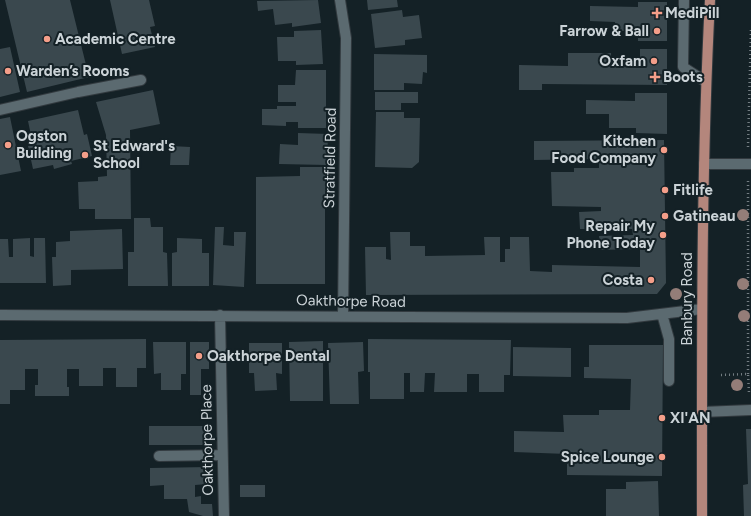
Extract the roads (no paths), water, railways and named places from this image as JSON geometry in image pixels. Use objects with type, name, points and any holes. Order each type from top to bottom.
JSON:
[{"type":"main road","name":"Banbury Road","points":[[702,516],[704,164],[710,0]]},
{"type":"street","name":"Stratfield Road","points":[[340,0],[346,38],[343,316]]},
{"type":"street","points":[[684,0],[683,67],[706,82]]},
{"type":"street","points":[[0,110],[78,92],[141,80]]},
{"type":"street","points":[[704,164],[751,164]]},
{"type":"street","name":"Oakthorpe Road","points":[[0,315],[627,318],[702,309]]},
{"type":"street","points":[[662,314],[669,339],[669,381]]},
{"type":"street","name":"Oakthorpe Place","points":[[220,315],[224,516]]},
{"type":"street","points":[[702,412],[750,410]]},
{"type":"street","points":[[159,456],[222,455]]},
{"type":"place","name":"MediPill","points":[[657,13]]},
{"type":"place","name":"Farrow & Ball","points":[[657,31]]},
{"type":"place","name":"Academic Centre","points":[[47,39]]},
{"type":"place","name":"Oxfam","points":[[654,61]]},
{"type":"place","name":"Warden’s Rooms","points":[[8,71]]},
{"type":"place","name":"Boots","points":[[655,77]]},
{"type":"place","name":"Ogston Building","points":[[8,145]]},
{"type":"place","name":"Kitchen Food Company","points":[[664,150]]},
{"type":"place","name":"St Edward's School","points":[[85,155]]},
{"type":"place","name":"Fitlife","points":[[665,190]]},
{"type":"place","name":"Gatineau","points":[[665,216]]},
{"type":"place","name":"Repair My Phone Today","points":[[663,235]]},
{"type":"place","name":"Costa","points":[[651,280]]},
{"type":"place","name":"Oakthorpe Dental","points":[[199,356]]},
{"type":"place","name":"XI'AN","points":[[662,418]]},
{"type":"place","name":"Spice Lounge","points":[[662,457]]}]
